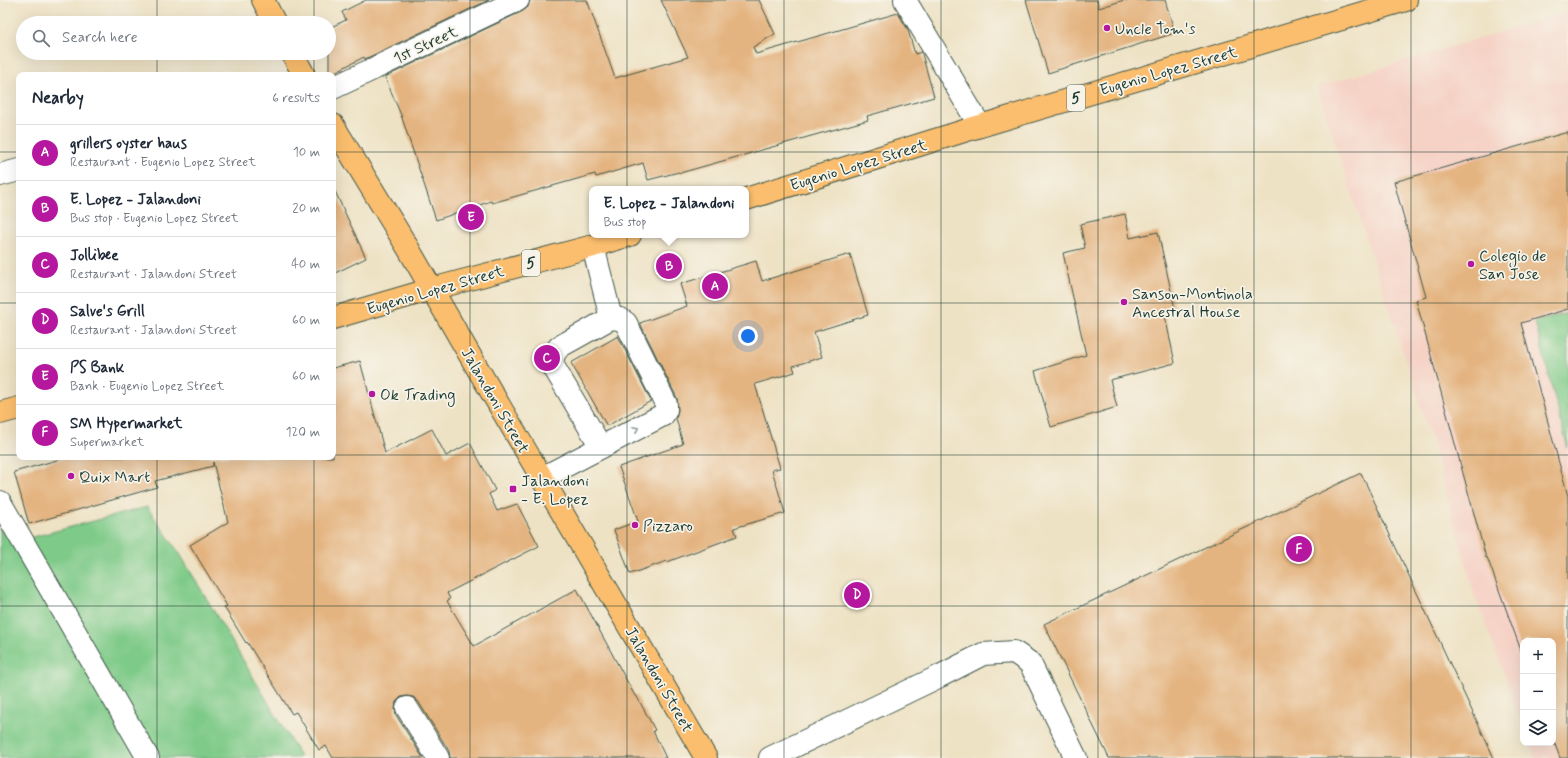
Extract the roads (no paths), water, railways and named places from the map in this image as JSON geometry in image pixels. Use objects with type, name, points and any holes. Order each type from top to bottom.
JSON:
[{"type":"main road","points":[[262,0],[271,16]]},
{"type":"main road","name":"Eugenio Lopez Street","points":[[749,198],[980,126],[1396,1]]},
{"type":"main road","points":[[296,60],[302,72]]},
{"type":"main road","name":"Jalandoni Street","points":[[336,130],[408,248],[706,758]]},
{"type":"main road","name":"Eugenio Lopez Street","points":[[336,317],[432,289],[620,238]]},
{"type":"main road","points":[[0,413],[16,409]]},
{"type":"street","name":"1st Street","points":[[336,87],[518,0]]},
{"type":"street","points":[[905,0],[980,126]]},
{"type":"street","points":[[0,174],[16,171]]},
{"type":"street","points":[[593,246],[611,318]]},
{"type":"street","points":[[542,478],[662,415],[666,410],[666,404],[626,323],[620,319],[611,318],[559,347],[554,354],[552,364],[601,447]]},
{"type":"street","points":[[0,502],[148,758]]},
{"type":"street","points":[[774,757],[983,654],[1014,652],[1030,663],[1076,758]]},
{"type":"street","points":[[407,708],[438,758]]},
{"type":"place","name":"Uncle Tom's","points":[[1107,28]]},
{"type":"place","name":"PS Bank","points":[[471,217]]},
{"type":"place","name":"Colegio de San Jose","points":[[1471,264]]},
{"type":"place","name":"E. Lopez - Jalandoni","points":[[669,266]]},
{"type":"place","name":"grillers oyster haus","points":[[715,286]]},
{"type":"place","name":"Sanson-Montinola Ancestral House","points":[[1124,302]]},
{"type":"place","name":"Jollibee","points":[[547,358]]},
{"type":"place","name":"Ok Trading","points":[[372,394]]},
{"type":"place","name":"Quix Mart","points":[[71,476]]},
{"type":"place","name":"Jalandoni - E. Lopez","points":[[513,489]]},
{"type":"place","name":"Pizzaro","points":[[635,525]]},
{"type":"place","name":"SM Hypermarket","points":[[1299,549]]},
{"type":"place","name":"Salve's Grill","points":[[857,595]]}]
